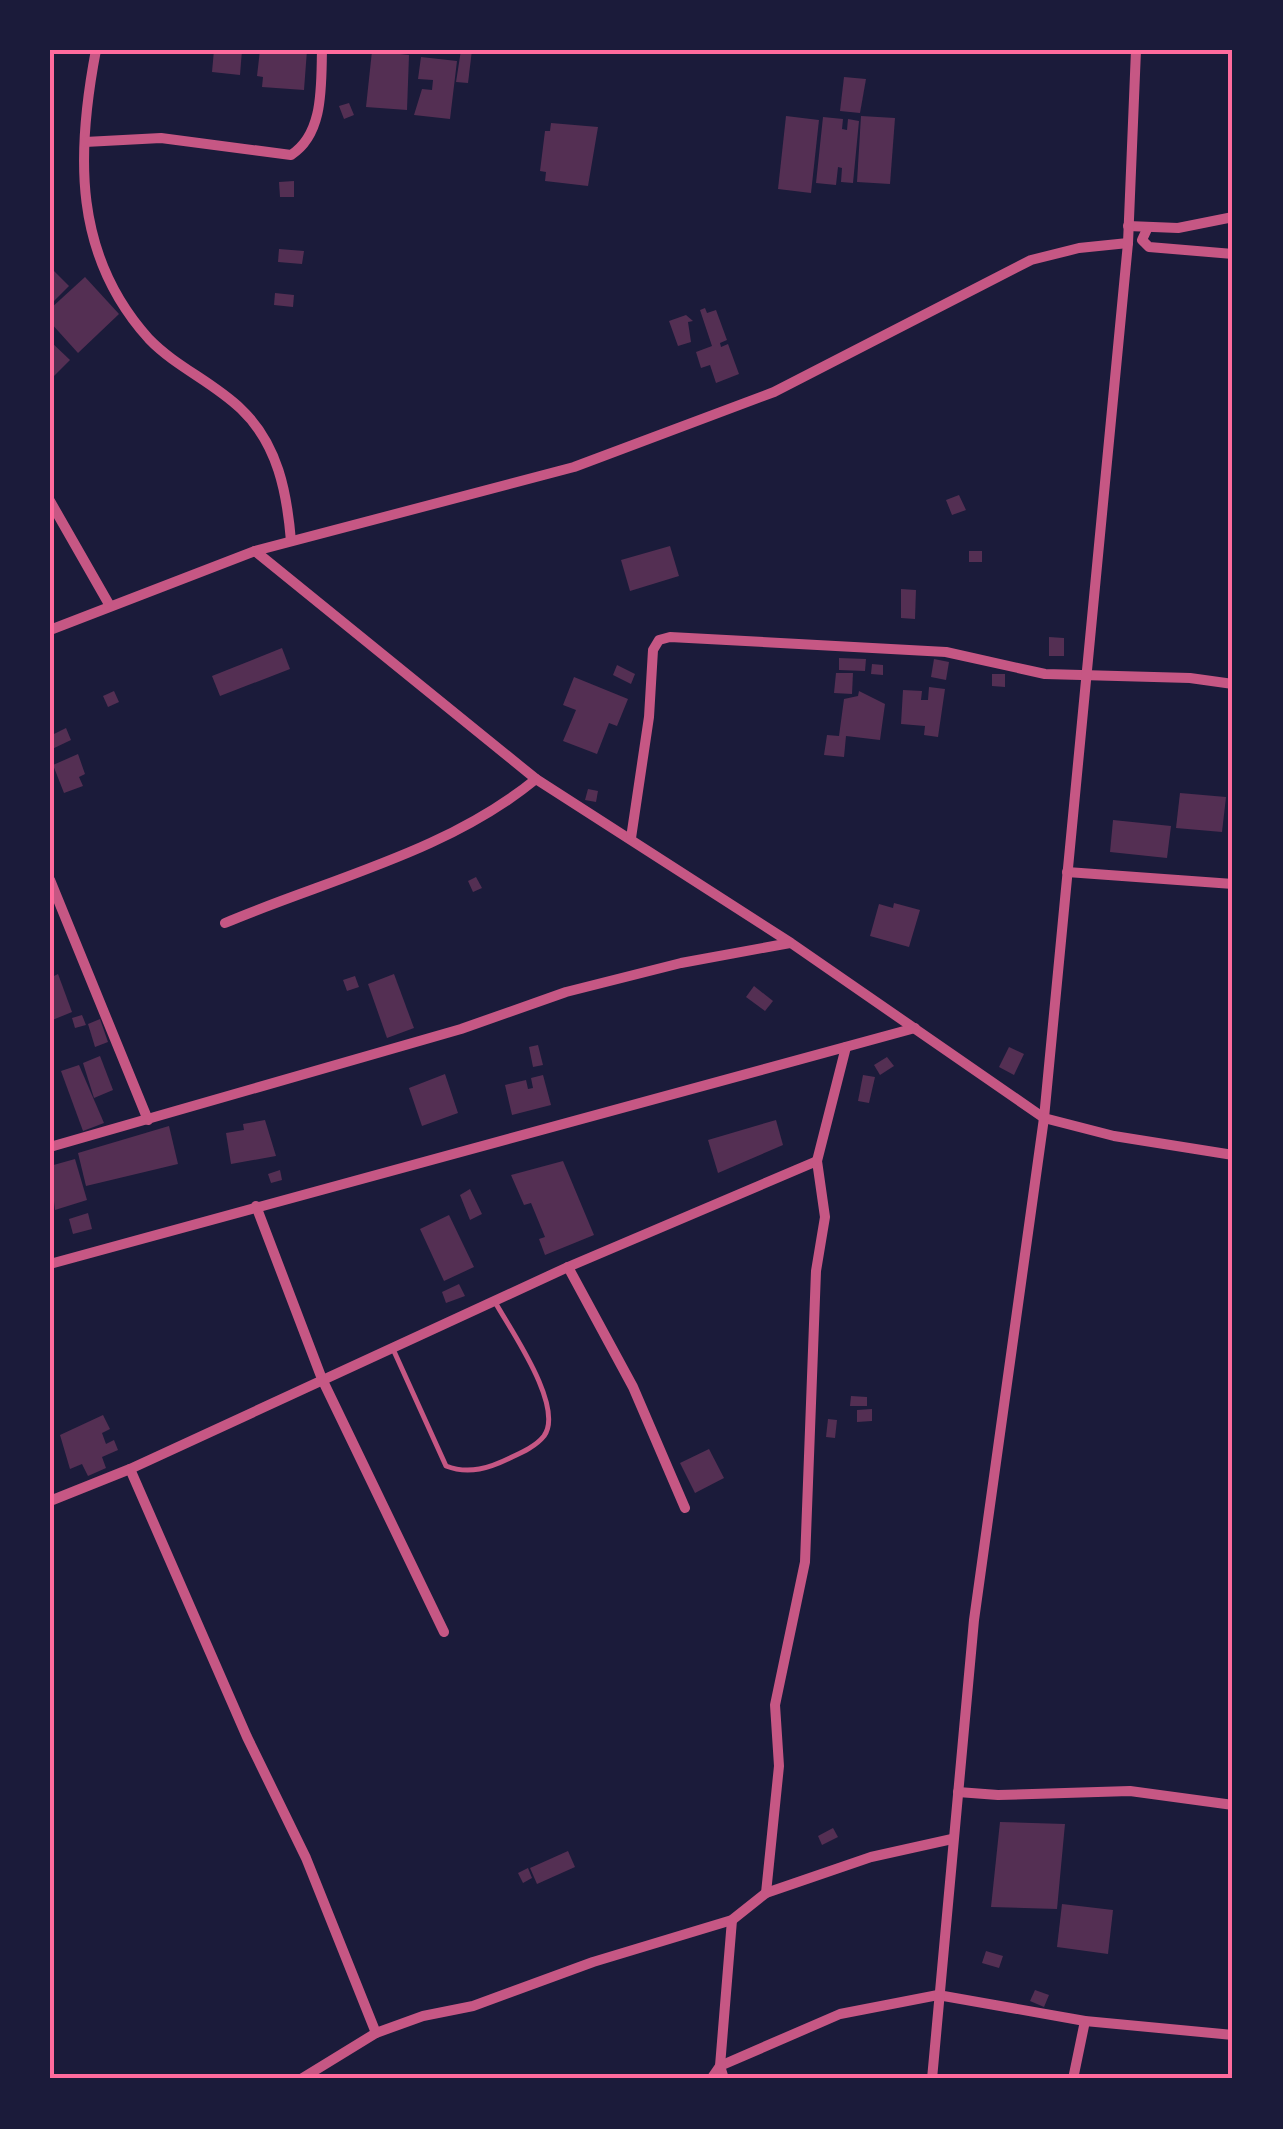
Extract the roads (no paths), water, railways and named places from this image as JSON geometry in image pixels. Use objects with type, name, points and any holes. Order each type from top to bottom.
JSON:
[{"type":"street","points":[[96,50],[82,192],[101,267],[148,338],[242,409],[266,442],[287,492],[291,542]]},
{"type":"street","points":[[85,142],[161,138],[223,144],[275,156],[291,154],[306,145],[316,125],[322,50]]},
{"type":"street","points":[[932,2079],[974,1620],[1044,1118],[1128,243],[1136,50]]},
{"type":"street","points":[[1128,226],[1178,228],[1233,217]]},
{"type":"street","points":[[1148,228],[1142,240],[1149,248],[1233,254]]},
{"type":"street","points":[[50,630],[255,551],[574,467],[774,392],[1031,260],[1079,248],[1128,243]]},
{"type":"street","points":[[50,500],[110,606]]},
{"type":"street","points":[[255,551],[536,778],[791,942],[1044,1118],[1114,1136],[1233,1154]]},
{"type":"street","points":[[632,838],[649,716],[650,666],[659,640],[670,636],[946,652],[1012,669],[1085,676],[1190,678],[1233,684]]},
{"type":"street","points":[[225,923],[407,854],[517,794],[536,778]]},
{"type":"street","points":[[1067,872],[1233,884]]},
{"type":"street","points":[[50,880],[148,1120]]},
{"type":"street","points":[[50,1146],[460,1029],[566,992],[681,963],[791,942]]},
{"type":"street","points":[[50,1264],[915,1028]]},
{"type":"street","points":[[766,1894],[779,1766],[775,1704],[804,1562],[816,1271],[825,1218],[817,1161],[846,1047]]},
{"type":"street","points":[[50,1501],[568,1267],[817,1161]]},
{"type":"street","points":[[256,1206],[322,1379],[444,1632]]},
{"type":"street","points":[[568,1267],[633,1387],[685,1508]]},
{"type":"street","points":[[130,1468],[239,1719],[306,1858],[376,2033]]},
{"type":"street","points":[[958,1792],[998,1795],[1130,1791],[1233,1805]]},
{"type":"street","points":[[301,2079],[376,2033],[423,2016],[473,2006],[594,1962],[732,1920],[766,1894],[871,1857],[952,1839]]},
{"type":"street","points":[[724,2079],[720,2066],[732,1920]]},
{"type":"street","points":[[711,2079],[720,2066],[840,2014],[938,1995],[1085,2021],[1233,2035]]},
{"type":"street","points":[[1073,2079],[1085,2021]]},
{"type":"lane","points":[[392,1347],[446,1466],[461,1472],[492,1467],[530,1449],[545,1434],[548,1423],[541,1384],[494,1300]]}]
